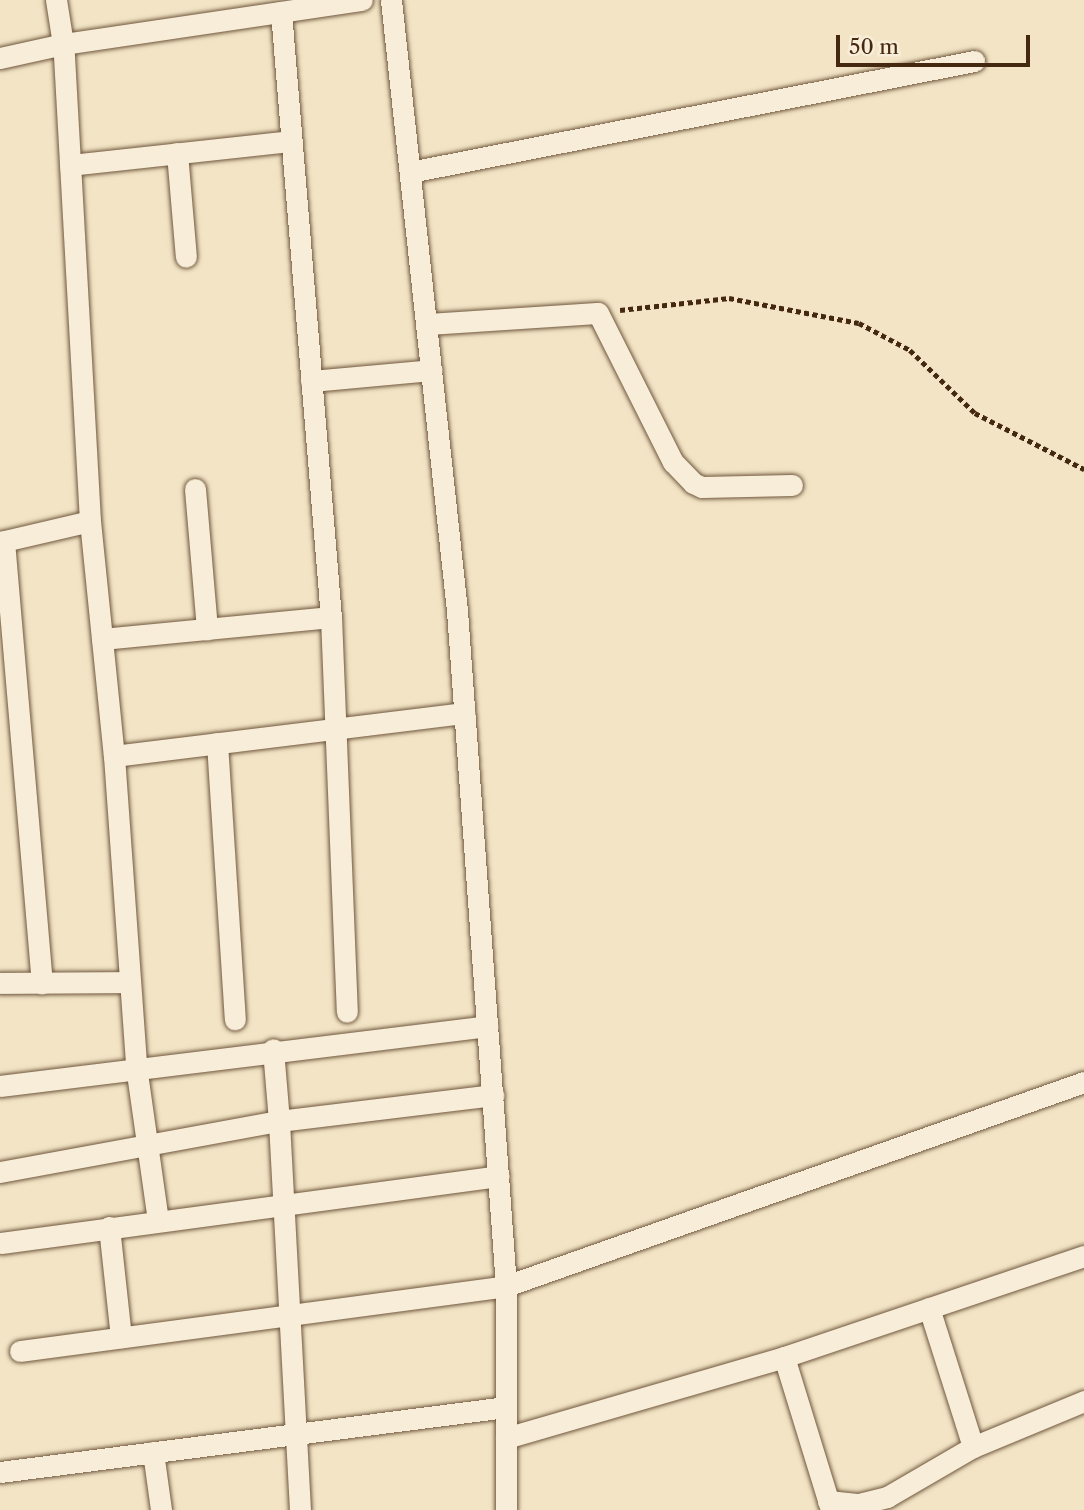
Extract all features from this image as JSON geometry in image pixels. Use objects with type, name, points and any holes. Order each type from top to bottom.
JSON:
[{"type":"street","points":[[56,0],[63,44],[90,522],[114,756],[136,1066],[158,1220]]},
{"type":"street","points":[[0,58],[63,44],[362,0]]},
{"type":"street","points":[[391,0],[432,370],[464,713],[506,1286],[506,1510]]},
{"type":"street","points":[[281,12],[331,617],[347,1012]]},
{"type":"street","points":[[410,172],[974,61]]},
{"type":"street","points":[[70,165],[291,141]]},
{"type":"street","points":[[177,153],[186,257]]},
{"type":"street","points":[[427,324],[598,313],[673,462],[693,483],[702,487],[792,485]]},
{"type":"street","points":[[311,381],[432,370]]},
{"type":"street","points":[[195,489],[207,629]]},
{"type":"street","points":[[42,983],[2,542],[90,522]]},
{"type":"street","points":[[102,639],[331,617]]},
{"type":"street","points":[[114,756],[464,713]]},
{"type":"street","points":[[217,743],[235,1019]]},
{"type":"street","points":[[0,983],[130,982]]},
{"type":"street","points":[[0,1086],[273,1049],[487,1026]]},
{"type":"street","points":[[273,1049],[300,1510]]},
{"type":"street","points":[[20,1351],[506,1286],[1084,1082]]},
{"type":"street","points":[[0,1172],[279,1121],[493,1095]]},
{"type":"street","points":[[1,1243],[283,1202],[499,1176]]},
{"type":"street","points":[[108,1227],[121,1337]]},
{"type":"street","points":[[506,1438],[784,1357],[1084,1256]]},
{"type":"street","points":[[929,1308],[973,1447]]},
{"type":"street","points":[[784,1357],[829,1505],[859,1504],[887,1497],[973,1447],[1084,1401]]},
{"type":"street","points":[[0,1472],[506,1407]]},
{"type":"street","points":[[153,1452],[161,1510]]},
{"type":"path","points":[[598,313],[729,298],[859,323],[910,350],[975,413],[1084,469]]}]
